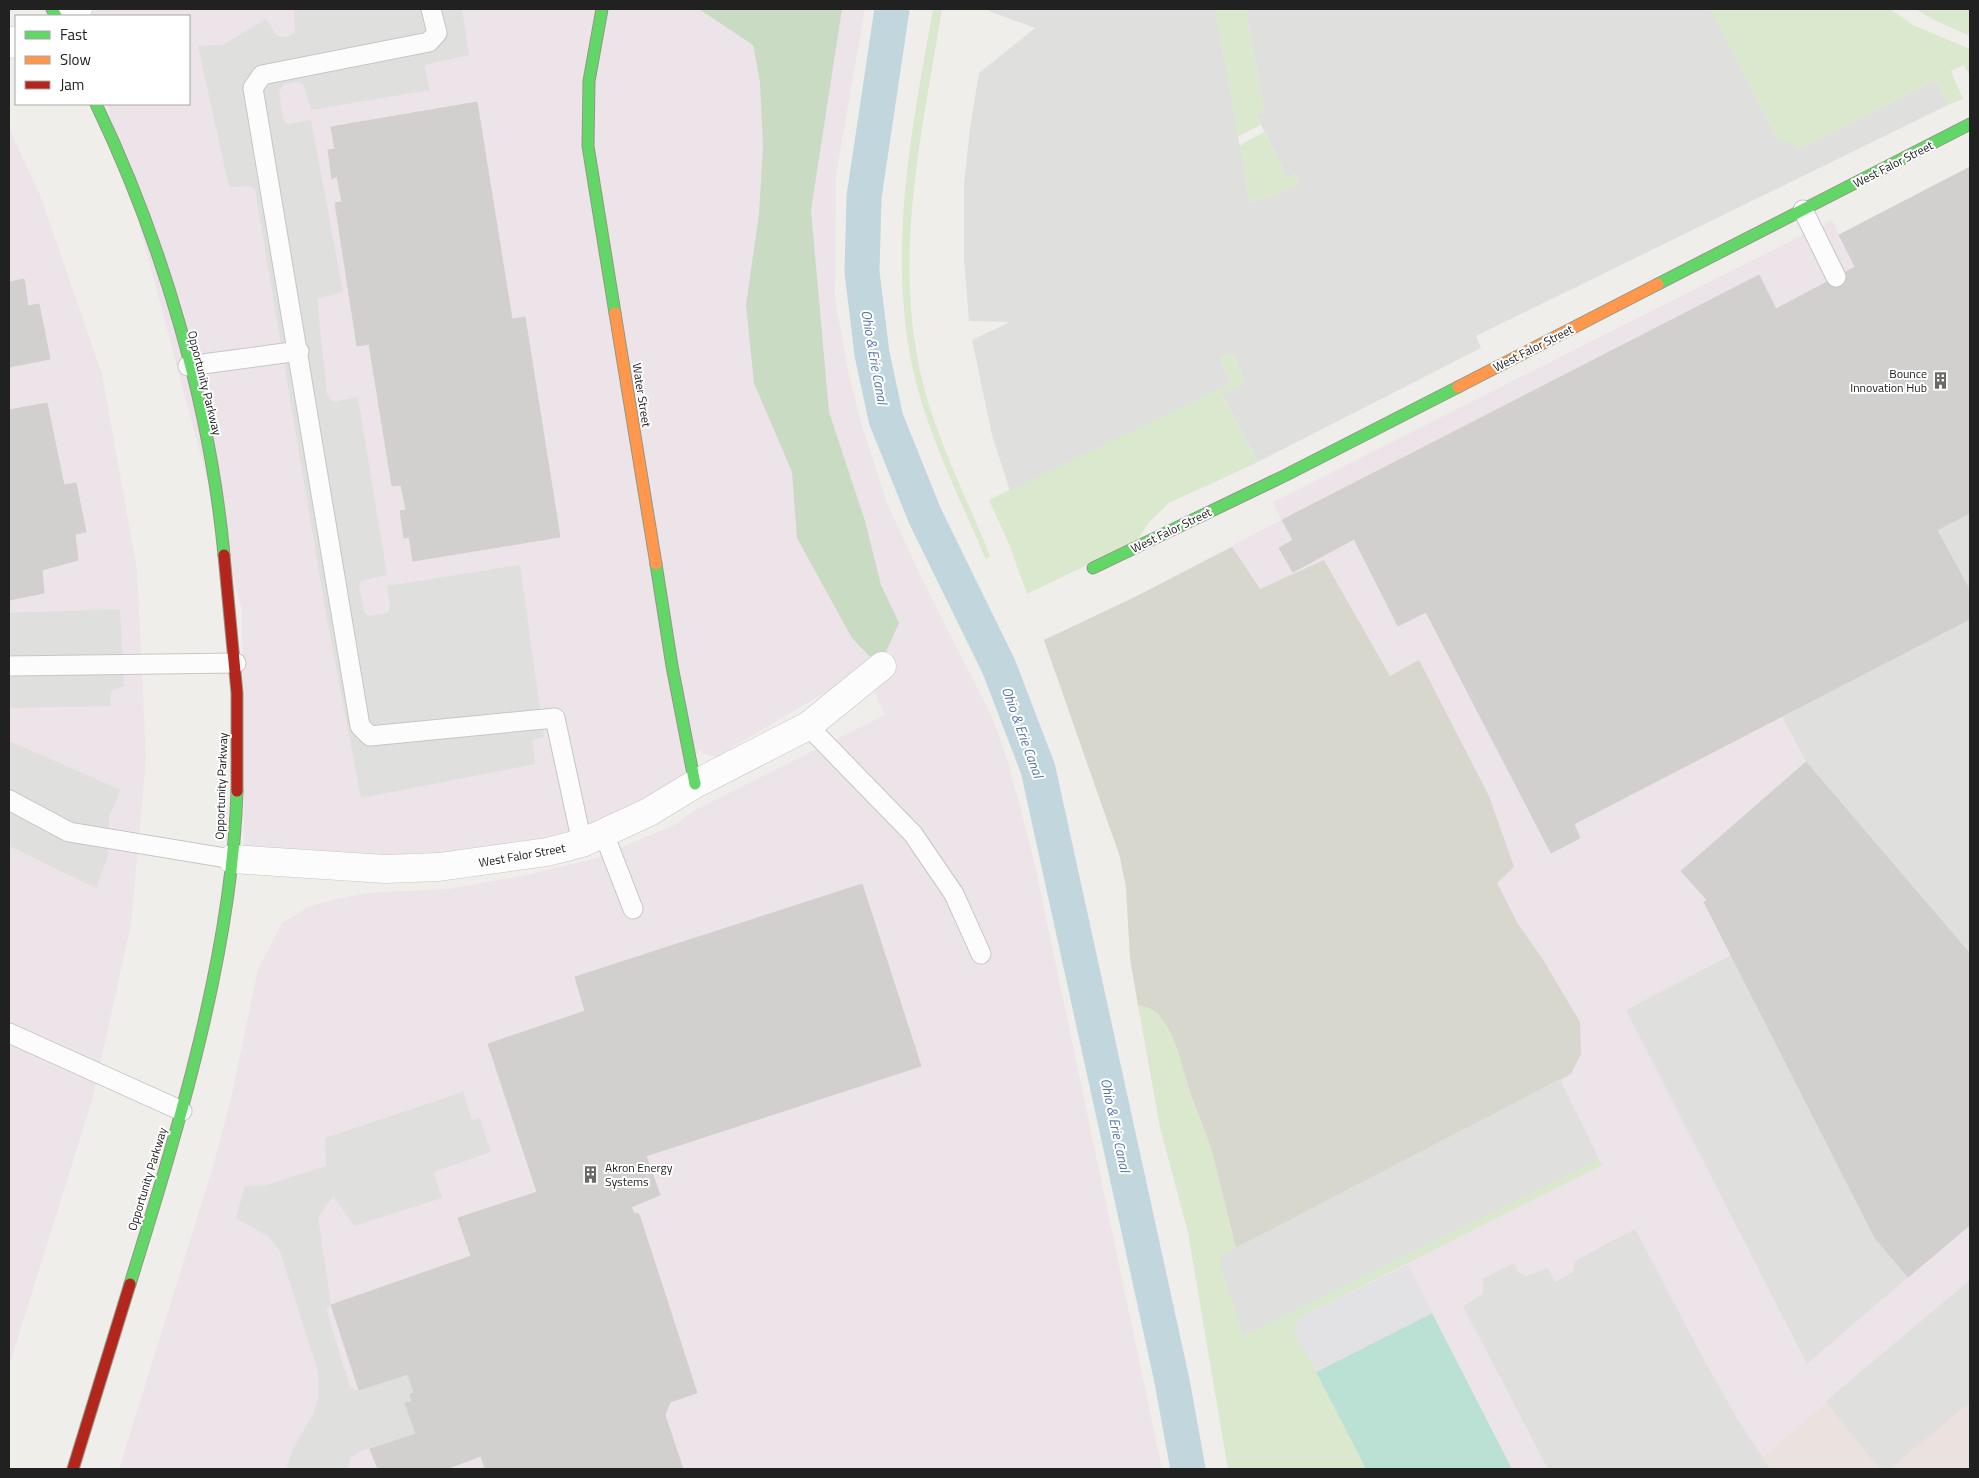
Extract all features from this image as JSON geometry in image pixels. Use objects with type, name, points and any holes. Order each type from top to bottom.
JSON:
[{"type":"street","points":[[65,15],[78,9]]},
{"type":"street","name":"Water Street","points":[[602,9],[589,81],[588,146],[672,666],[695,784]]},
{"type":"street","name":"Opportunity Parkway","points":[[73,1469],[182,1111],[210,991],[232,859],[238,760],[236,663],[216,490],[188,366],[167,290],[131,181],[96,105]]},
{"type":"street","name":"West Falor Street","points":[[1093,568],[1286,475],[1970,124]]},
{"type":"street","name":"West Falor Street","points":[[232,859],[384,869],[439,867],[547,852],[593,838],[649,812],[695,784],[808,726],[882,666]]},
{"type":"lane","points":[[431,9],[437,33],[430,42],[262,75],[253,88],[299,351],[360,726],[370,736],[555,718],[593,838],[634,910]]},
{"type":"lane","points":[[1803,210],[1836,277]]},
{"type":"lane","points":[[188,366],[299,351]]},
{"type":"lane","points":[[9,666],[236,663]]},
{"type":"lane","points":[[808,726],[913,834],[954,894],[981,954]]},
{"type":"lane","points":[[9,800],[69,832],[232,859]]},
{"type":"lane","points":[[9,1033],[182,1111]]},
{"type":"shaded area","points":[[65,9],[865,9],[836,175],[835,298],[849,376],[863,429],[887,503],[922,579],[992,717],[1009,765],[1034,861],[1162,1469],[119,1469],[213,1167],[231,1099],[258,969],[282,923],[310,906],[337,899],[367,893],[449,889],[531,874],[597,858],[674,825],[695,810],[885,715],[864,669],[716,757],[704,754],[700,749],[682,778],[607,824],[476,855],[397,861],[244,848],[242,610],[107,105],[190,105],[190,15],[68,15]]},
{"type":"shaded area","points":[[294,9],[462,9],[469,55],[424,65],[430,90],[311,110],[304,85],[299,82],[284,84],[279,92],[283,119],[288,124],[311,120],[343,292],[317,299],[327,394],[333,402],[358,397],[387,575],[361,581],[359,587],[364,611],[368,616],[388,613],[390,604],[387,586],[520,565],[544,737],[532,740],[535,764],[361,798],[328,625],[255,189],[250,186],[229,187],[198,46],[223,45],[266,19],[277,36],[287,37],[295,33]]},
{"type":"shaded area","points":[[989,9],[1215,9],[1250,203],[1281,193],[1299,183],[1295,174],[1287,178],[1256,115],[1264,112],[1246,9],[1710,9],[1779,141],[1787,142],[1799,149],[1936,80],[1948,105],[1476,336],[1481,348],[1258,462],[1222,395],[1245,383],[1234,356],[1229,354],[1222,357],[1221,361],[1231,383],[1010,491],[992,435],[972,340],[1010,322],[969,321],[964,259],[964,184],[970,128],[979,73],[1035,28],[989,11]]},
{"type":"shaded area","points":[[9,129],[40,195],[102,374],[137,570],[146,760],[131,924],[93,1097],[9,1366]]},
{"type":"shaded area","points":[[1832,220],[1970,492],[1970,513],[1938,531],[1970,591],[1970,619],[1782,717],[1806,763],[1970,954],[1970,1281],[1762,1457],[1770,1469],[1228,1469],[1188,1232],[1160,1127],[1149,1066],[1130,958],[1126,887],[1120,857],[1044,640],[1135,597],[1281,520],[1273,502]]},
{"type":"shaded area","points":[[1970,513],[1970,591],[1937,530]]},
{"type":"shaded area","points":[[1232,547],[1260,589],[1324,560],[1390,676],[1419,660],[1489,796],[1514,867],[1497,883],[1518,924],[1542,958],[1580,1022],[1581,1054],[1571,1074],[1236,1248],[1211,1149],[1172,1036],[1158,1014],[1149,1008],[1138,1005],[1130,958],[1126,887],[1120,857],[1044,640],[1135,597]]},
{"type":"shaded area","points":[[120,609],[124,686],[111,691],[110,706],[9,708],[9,613]]},
{"type":"shaded area","points":[[1970,619],[1970,954],[1806,762],[1782,717]]},
{"type":"shaded area","points":[[9,741],[121,790],[109,816],[108,856],[96,888],[9,846]]},
{"type":"shaded area","points":[[1731,955],[1875,1238],[1908,1277],[1807,1364],[1626,1010]]},
{"type":"shaded area","points":[[1560,1079],[1599,1159],[1243,1336],[1220,1265],[1222,1255]]},
{"type":"shaded area","points":[[463,1092],[472,1120],[480,1118],[491,1152],[436,1171],[434,1174],[442,1198],[354,1226],[333,1196],[318,1217],[331,1305],[327,1308],[327,1312],[350,1387],[354,1390],[359,1390],[408,1374],[414,1393],[410,1394],[412,1402],[406,1403],[416,1434],[361,1451],[351,1458],[347,1469],[286,1469],[293,1449],[313,1414],[318,1400],[318,1372],[280,1251],[268,1236],[236,1218],[245,1186],[263,1186],[326,1166],[325,1138]]},
{"type":"shaded area","points":[[1635,1229],[1703,1358],[1738,1420],[1770,1469],[1548,1469],[1463,1306],[1483,1294],[1484,1284],[1482,1279],[1514,1263],[1519,1273],[1526,1276],[1548,1268],[1555,1282],[1573,1272],[1575,1261]]},
{"type":"shaded area","points":[[1408,1265],[1432,1313],[1316,1372],[1294,1330],[1297,1319]]},
{"type":"shaded area","points":[[1970,1280],[1970,1402],[1889,1469],[1880,1469],[1826,1402]]},
{"type":"shaded area","points":[[1970,1281],[1970,1469],[1770,1469],[1762,1457]]},
{"type":"green space","points":[[699,9],[842,9],[811,210],[829,412],[865,521],[881,585],[899,623],[884,656],[869,656],[852,638],[797,538],[792,472],[754,383],[746,305],[759,214],[763,146],[760,82],[753,45]]},
{"type":"green space","points":[[933,9],[942,9],[919,150],[910,245],[910,292],[914,340],[930,408],[945,451],[990,556],[986,560],[945,466],[927,418],[913,370],[906,325],[902,280],[902,234],[905,189],[917,98]]},
{"type":"green space","points":[[1215,9],[1246,9],[1264,112],[1256,115],[1260,125],[1237,137]]},
{"type":"green space","points":[[1710,9],[1890,9],[1913,25],[1970,49],[1970,77],[1964,65],[1951,71],[1963,99],[1948,105],[1936,80],[1799,149],[1779,141]]},
{"type":"green space","points":[[1916,9],[1970,9],[1970,36],[1934,20]]},
{"type":"green space","points":[[1264,132],[1287,178],[1295,174],[1299,183],[1281,193],[1250,203],[1239,146]]},
{"type":"green space","points":[[1229,354],[1234,356],[1245,383],[1222,396],[1258,462],[1169,503],[1149,522],[1137,541],[1027,594],[1009,544],[989,500],[1231,383],[1221,361],[1222,357]]},
{"type":"green space","points":[[1138,1005],[1150,1009],[1160,1017],[1175,1042],[1191,1096],[1212,1151],[1236,1248],[1226,1253],[1243,1336],[1599,1159],[1602,1165],[1297,1319],[1294,1330],[1366,1469],[1228,1469],[1188,1232],[1160,1127]]},
{"type":"green space","points":[[1432,1313],[1512,1469],[1366,1469],[1316,1372]]},
{"type":"building","points":[[477,102],[512,319],[525,317],[560,537],[413,561],[409,537],[404,538],[400,511],[406,510],[401,485],[392,486],[369,344],[357,346],[335,203],[342,202],[337,176],[332,179],[328,150],[335,149],[331,127]]},
{"type":"building","name":"Bounce Innovation Hub","points":[[1970,167],[1970,492],[1839,235]]},
{"type":"building","points":[[1855,267],[1970,492],[1970,513],[1937,530],[1970,591],[1970,619],[1574,824],[1580,838],[1551,853],[1426,612],[1398,626],[1354,539],[1293,572],[1279,548],[1293,540],[1282,520],[1759,275],[1776,309]]},
{"type":"building","points":[[24,279],[28,306],[39,304],[50,359],[9,367],[9,282]]},
{"type":"building","points":[[47,403],[64,485],[76,483],[86,532],[75,534],[78,560],[42,570],[44,593],[9,600],[9,410]]},
{"type":"building","points":[[1806,762],[1970,954],[1970,1225],[1908,1277],[1875,1238],[1704,902],[1707,900],[1681,871]]},
{"type":"building","name":"Akron Energy Systems","points":[[862,884],[921,1066],[646,1156],[660,1195],[631,1207],[634,1213],[639,1214],[697,1393],[670,1402],[665,1415],[683,1469],[485,1469],[481,1456],[446,1469],[378,1469],[370,1449],[416,1434],[405,1403],[412,1402],[410,1394],[414,1393],[408,1374],[359,1390],[331,1305],[471,1256],[458,1218],[537,1192],[488,1044],[585,1011],[575,977]]},
{"type":"waterway","name":"Ohio & Erie Canal","points":[[892,9],[864,197],[862,272],[872,354],[886,419],[925,516],[999,667],[1038,769],[1172,1381],[1188,1469]]},
{"type":"traffic: fast","points":[[52,9],[55,15]]},
{"type":"traffic: fast","points":[[602,9],[589,81],[588,146],[615,313]]},
{"type":"traffic: fast","points":[[96,105],[142,211],[180,324],[207,440],[224,555]]},
{"type":"traffic: fast","points":[[1658,284],[1970,124]]},
{"type":"traffic: fast","points":[[1093,568],[1286,475],[1458,387]]},
{"type":"traffic: fast","points":[[656,564],[672,666],[695,784]]},
{"type":"traffic: fast","points":[[130,1284],[184,1103],[214,978],[233,853],[237,791]]},
{"type":"traffic: slow","points":[[1458,387],[1658,284]]},
{"type":"traffic: slow","points":[[615,313],[656,564]]},
{"type":"traffic: jam","points":[[224,555],[237,693],[237,791]]},
{"type":"traffic: jam","points":[[73,1469],[130,1284]]},
{"type":"place","name":"Bounce Innovation Hub","points":[[1941,380]]},
{"type":"place","name":"Akron Energy Systems","points":[[591,1174]]}]
